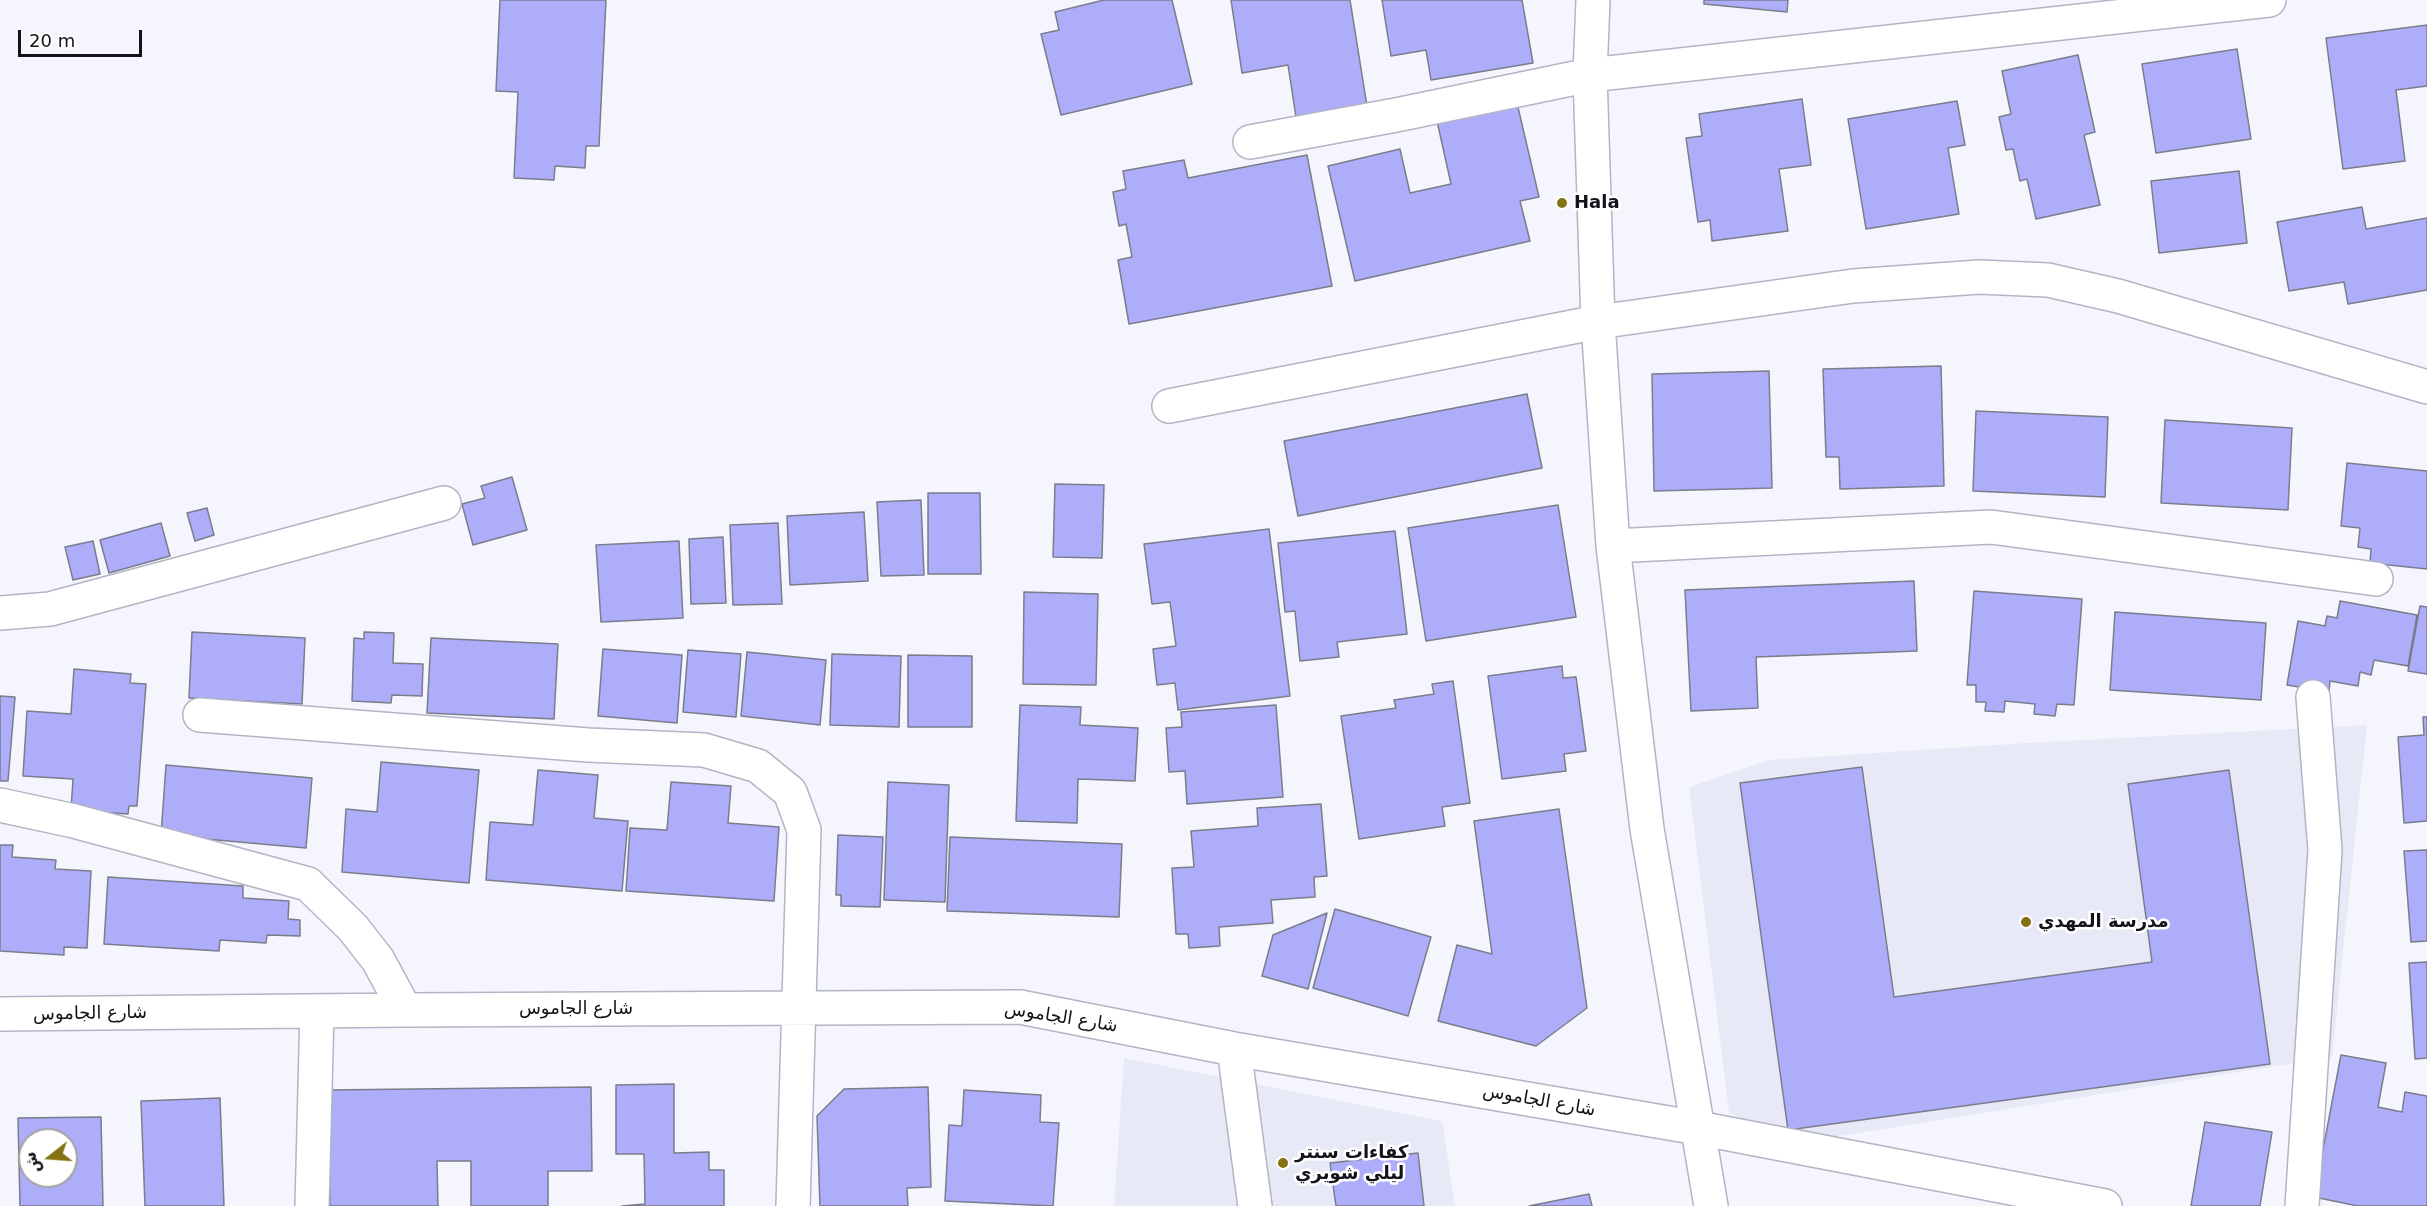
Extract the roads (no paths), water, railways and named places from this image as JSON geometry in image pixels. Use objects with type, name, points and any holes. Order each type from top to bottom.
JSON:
[{"type":"street","points":[[1593,0],[1590,75],[1598,322],[1613,546],[1647,829],[1711,1206]]},
{"type":"street","points":[[1250,142],[1590,75],[2269,0]]},
{"type":"street","points":[[1169,406],[1598,322],[1853,286],[1979,277],[2048,280],[2118,296],[2427,387]]},
{"type":"street","points":[[0,613],[50,609],[444,503]]},
{"type":"street","points":[[1613,546],[1990,528],[2376,579]]},
{"type":"street","points":[[2302,1206],[2325,850],[2313,697]]},
{"type":"street","points":[[200,715],[588,745],[704,750],[758,766],[790,792],[804,830],[793,1206]]},
{"type":"street","points":[[0,805],[74,821],[308,884],[353,928],[378,960],[405,1010]]},
{"type":"street","name":"شارع الجاموس","points":[[0,1014],[1020,1007],[1234,1049],[1698,1128],[2095,1205]]},
{"type":"street","points":[[312,1206],[318,1011]]},
{"type":"street","points":[[1234,1049],[1255,1206]]},
{"type":"place","name":"Hala","points":[[1562,203]]},
{"type":"place","name":"مدرسة المهدي","points":[[2026,922]]},
{"type":"place","name":"كفاءات سنتر ليلي شويري","points":[[1283,1163]]}]
